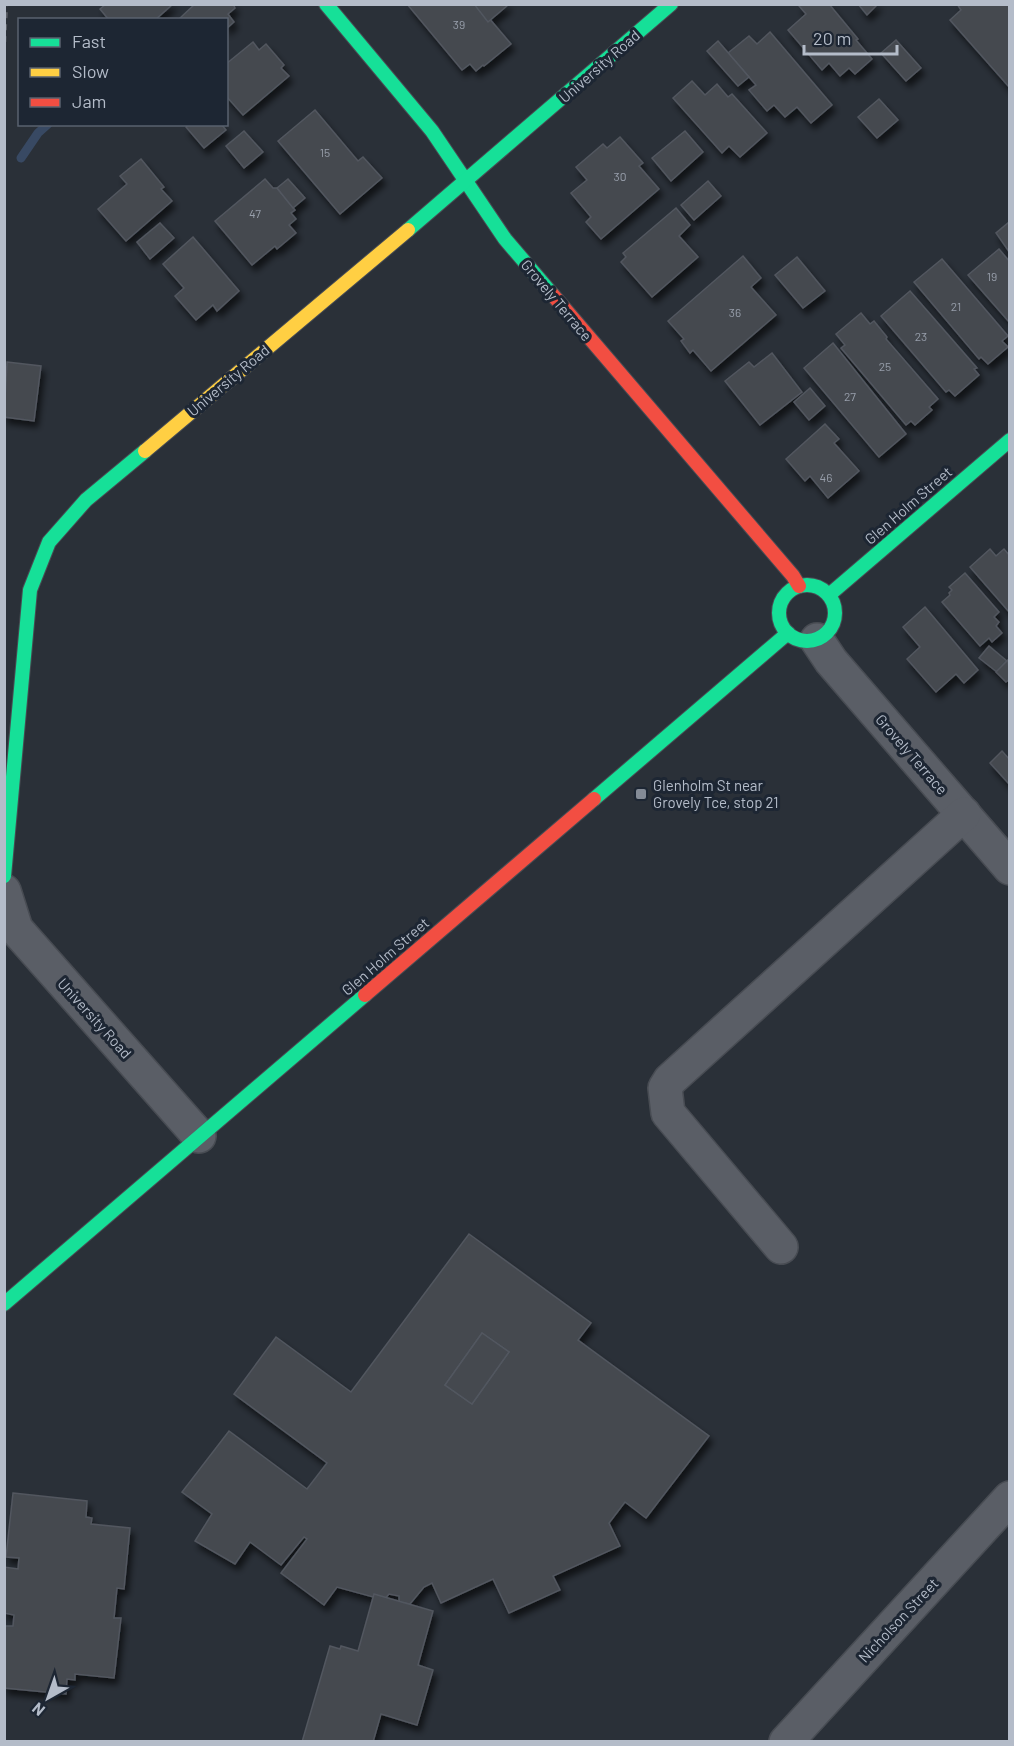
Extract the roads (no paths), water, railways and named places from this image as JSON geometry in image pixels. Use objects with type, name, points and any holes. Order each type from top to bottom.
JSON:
[{"type":"street","name":"Grovely Terrace","points":[[326,4],[432,131],[505,239],[793,576],[799,586]]},
{"type":"street","name":"University Road","points":[[4,876],[30,590],[49,542],[86,500],[671,4]]},
{"type":"street","name":"Glen Holm Street","points":[[829,595],[1010,440]]},
{"type":"street","points":[[813,585],[829,595],[834,603],[834,623],[829,631],[802,636],[782,626],[779,609],[782,600],[787,593],[799,586],[813,585]]},
{"type":"street","name":"Grovely Terrace","points":[[802,636],[831,661],[1010,868]]},
{"type":"street","name":"Glen Holm Street","points":[[4,1304],[200,1136],[802,636]]},
{"type":"street","points":[[781,1247],[668,1113],[665,1088],[670,1080],[963,814]]},
{"type":"street","name":"University Road","points":[[4,891],[16,929],[200,1136]]},
{"type":"street","name":"Nicholson Street","points":[[786,1742],[1010,1498]]},
{"type":"waterway","points":[[21,158],[38,133],[46,126]]},
{"type":"railway","points":[[4,42],[6,4]]},
{"type":"place","name":"Glenholm St near Grovely Tce, stop 21","points":[[641,794]]}]
